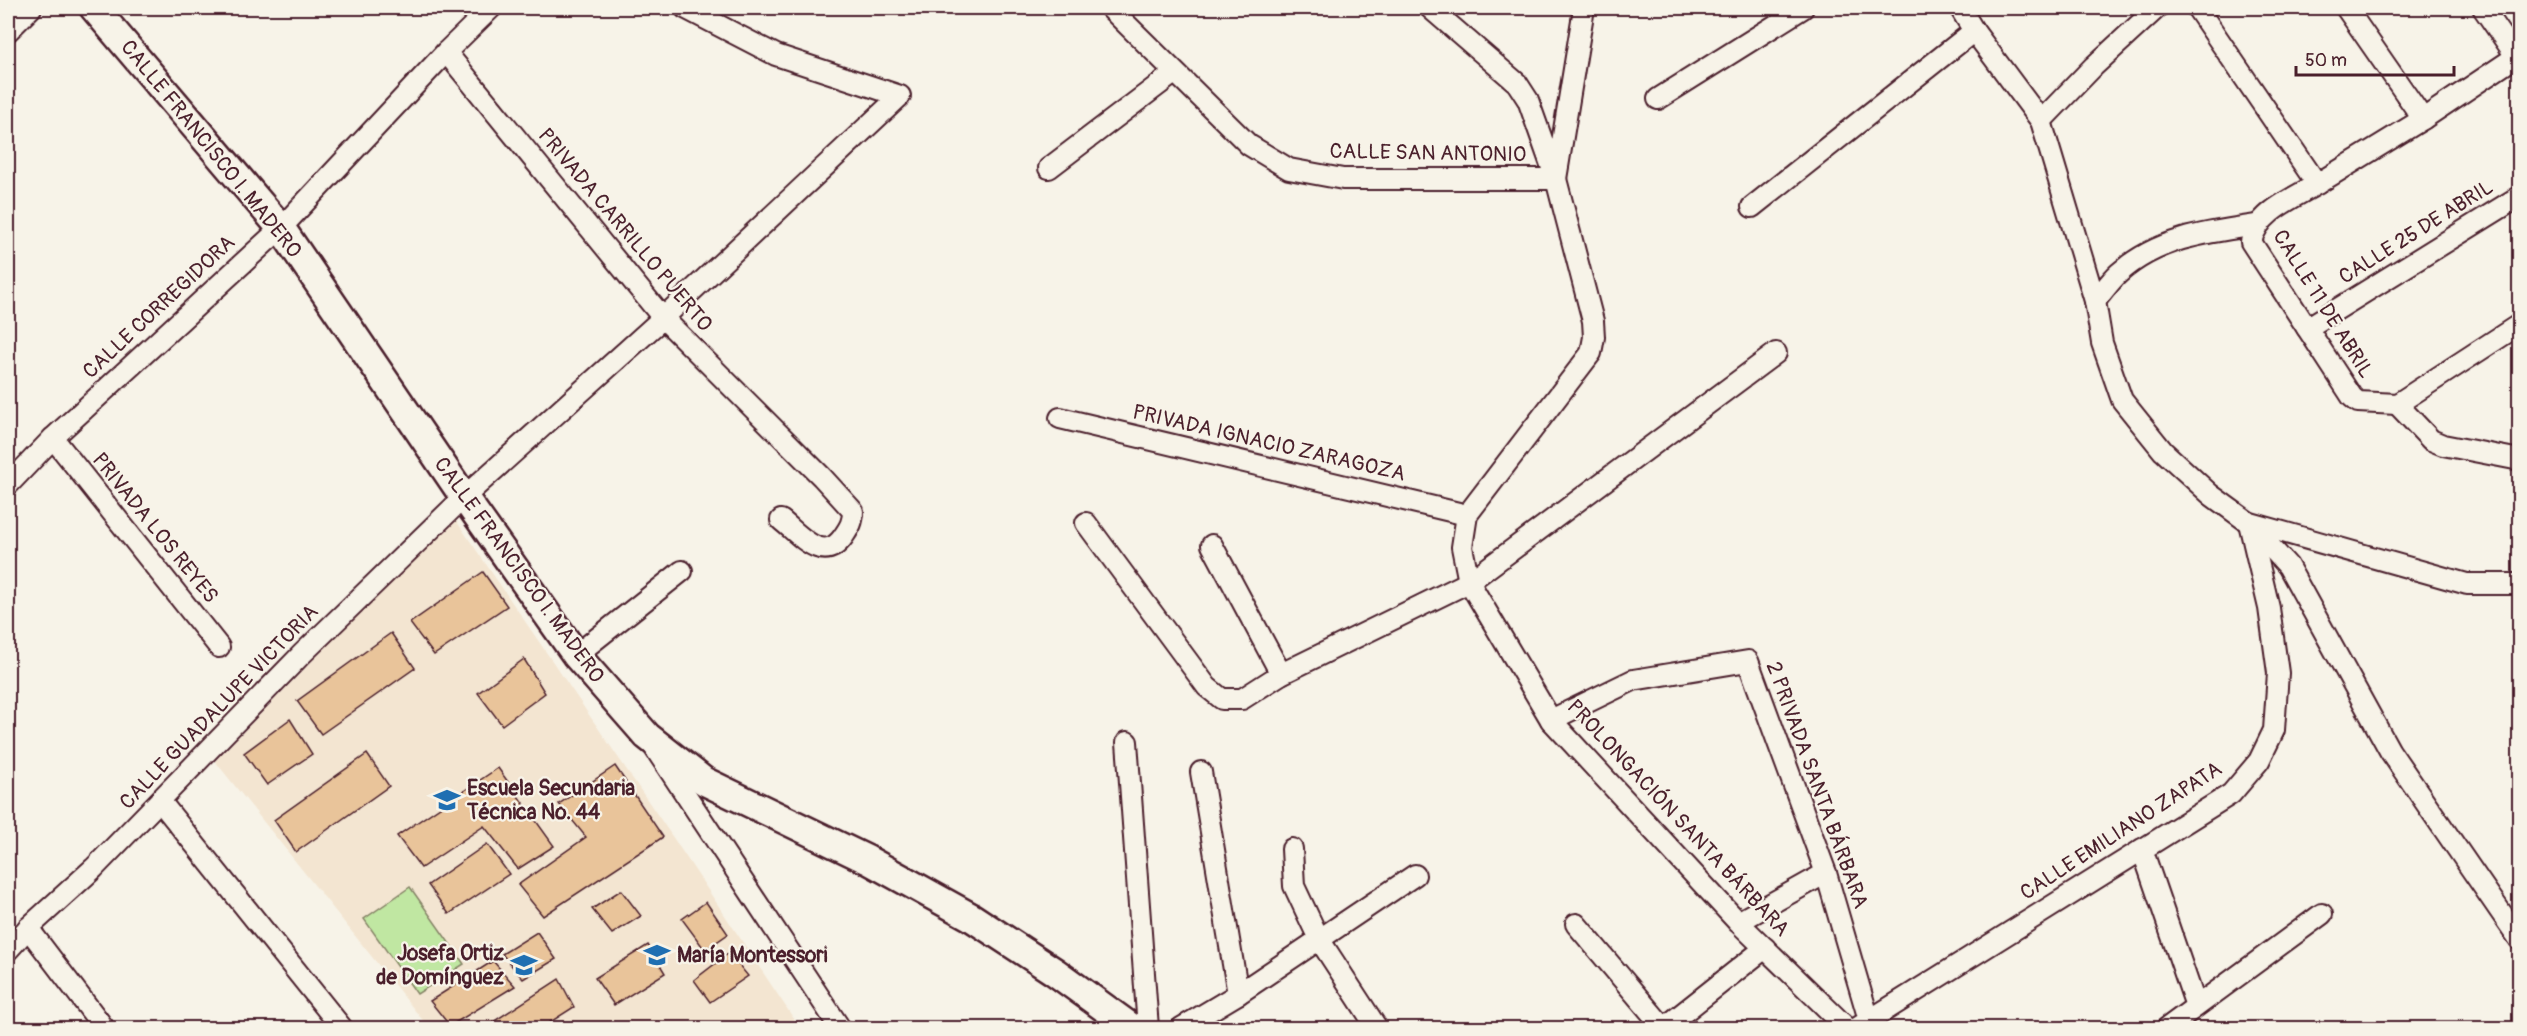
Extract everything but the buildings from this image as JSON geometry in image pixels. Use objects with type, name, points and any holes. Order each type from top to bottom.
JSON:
[{"type":"street","points":[[8,31],[31,8]]},
{"type":"street","name":"CALLE FRANCISCO I. MADERO","points":[[94,8],[281,228],[464,497],[576,655],[647,736],[704,781],[868,860],[971,917],[1055,972],[1132,1029]]},
{"type":"street","name":"CALLE CORREGIDORA","points":[[8,485],[53,438],[281,228],[446,52],[491,8]]},
{"type":"street","name":"CALLE GUADALUPE VICTORIA","points":[[8,950],[28,928],[94,868],[302,654],[464,497],[663,318],[900,96],[776,55],[685,8]]},
{"type":"street","name":"CALLE SAN ANTONIO","points":[[1110,8],[1249,145],[1289,169],[1343,179],[1556,179]]},
{"type":"street","name":"PROLONGACIÓN SANTA BÁRBARA","points":[[1430,8],[1517,83],[1528,100],[1556,179],[1593,321],[1594,337],[1591,353],[1467,515],[1462,547],[1469,582],[1551,720],[1738,922],[1847,1029]]},
{"type":"street","points":[[1556,179],[1584,8]]},
{"type":"street","points":[[1658,99],[1803,8]]},
{"type":"street","points":[[1960,8],[1974,31],[2041,120],[2095,301],[2102,343],[2122,399],[2163,451],[2211,495],[2248,522],[2288,566],[2390,751],[2520,940]]},
{"type":"street","points":[[2041,120],[2094,66],[2157,8]]},
{"type":"street","points":[[2197,8],[2317,184]]},
{"type":"street","points":[[2346,8],[2423,119]]},
{"type":"street","points":[[2483,8],[2518,55]]},
{"type":"street","points":[[1752,207],[1974,31]]},
{"type":"street","name":"PRIVADA CARRILLO PUERTO","points":[[446,52],[663,318],[853,511],[853,522],[837,545],[826,550],[816,548],[781,520]]},
{"type":"street","name":"CALLE 11 DE ABRIL","points":[[2397,404],[2358,402],[2352,397],[2251,242],[2257,225],[2266,215],[2423,119],[2518,55]]},
{"type":"street","points":[[1048,168],[1174,73]]},
{"type":"street","name":"CALLE 25 DE ABRIL","points":[[2307,328],[2520,196]]},
{"type":"street","points":[[2095,301],[2118,274],[2134,260],[2168,242],[2214,231],[2257,225]]},
{"type":"street","points":[[2520,324],[2397,404],[2431,440],[2443,445],[2520,460]]},
{"type":"street","points":[[1086,523],[1207,687],[1222,699],[1242,699],[1281,674],[1469,582],[1776,353]]},
{"type":"street","name":"PRIVADA IGNACIO ZARAGOZA","points":[[1060,418],[1467,515]]},
{"type":"street","name":"PRIVADA LOS REYES","points":[[53,438],[219,647]]},
{"type":"street","points":[[2248,522],[2467,584],[2520,584]]},
{"type":"street","name":"CALLE EMILIANO ZAPATA","points":[[1863,1024],[2231,794],[2259,761],[2274,730],[2278,673],[2269,608],[2248,522]]},
{"type":"street","points":[[1212,545],[1281,674]]},
{"type":"street","points":[[576,655],[682,571]]},
{"type":"street","name":"2 PRIVADA SANTA BÁRBARA","points":[[1551,720],[1633,680],[1748,661],[1826,873],[1863,1024]]},
{"type":"street","points":[[647,736],[840,1029]]},
{"type":"street","points":[[1126,742],[1148,1029]]},
{"type":"street","points":[[1201,772],[1238,994]]},
{"type":"street","points":[[160,801],[342,1029]]},
{"type":"street","points":[[1292,849],[1294,886],[1319,939],[1377,1029]]},
{"type":"street","points":[[2142,849],[2196,1006]]},
{"type":"street","points":[[1738,922],[1826,873]]},
{"type":"street","points":[[1181,1029],[1238,994],[1415,875]]},
{"type":"street","points":[[2167,1029],[2322,914]]},
{"type":"street","points":[[1576,924],[1664,1028],[1765,948]]},
{"type":"street","points":[[28,928],[104,1029]]},
{"type":"shaded area","name":"Escuela Secundaria Técnica No. 44","points":[[453,516],[800,1028],[429,1028],[215,761]]},
{"type":"green space","points":[[410,887],[464,964],[417,994],[364,919]]},
{"type":"place","name":"Escuela Secundaria Técnica No. 44","points":[[447,800]]},
{"type":"place","name":"María Montessori","points":[[657,955]]},
{"type":"place","name":"Josefa Ortiz de Domínguez","points":[[524,965]]}]
